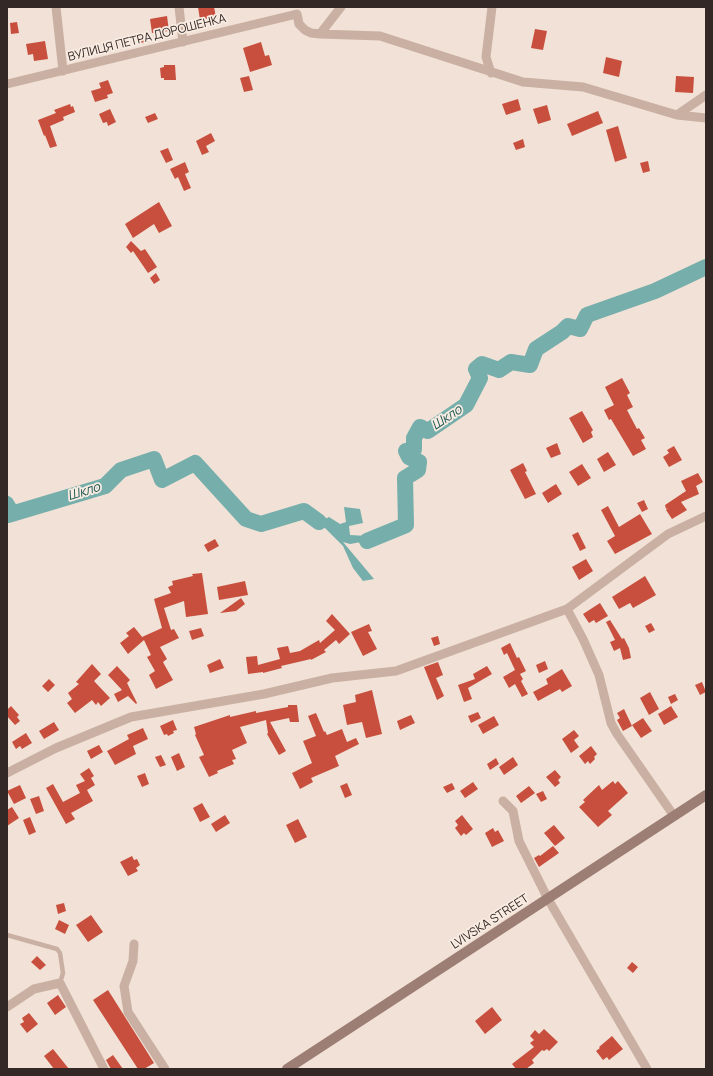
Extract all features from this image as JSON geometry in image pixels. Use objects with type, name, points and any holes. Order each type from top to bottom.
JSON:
[{"type":"street","points":[[56,7],[63,71]]},
{"type":"street","points":[[179,7],[183,42]]},
{"type":"street","points":[[320,34],[341,7]]},
{"type":"street","points":[[492,7],[486,57],[492,73]]},
{"type":"street","name":"ВУЛИЦЯ ПЕТРА ДОРОШЕНКА","points":[[7,84],[183,42],[296,11],[299,24],[311,34],[380,36],[523,82],[583,87],[677,115],[706,118]]},
{"type":"street","points":[[677,115],[706,95]]},
{"type":"street","points":[[7,773],[56,748],[131,717],[264,694],[332,678],[396,671],[567,609],[668,534],[704,518]]},
{"type":"street","points":[[567,609],[583,639],[599,675],[611,723],[674,816]]},
{"type":"street","name":"LVIVSKA STREET","points":[[287,1069],[706,795]]},
{"type":"street","points":[[503,801],[513,811],[519,841],[548,899],[647,1069]]},
{"type":"street","points":[[134,944],[133,961],[124,986],[128,1012],[165,1069]]},
{"type":"street","points":[[7,1007],[34,989],[60,983],[104,1069]]},
{"type":"lane","points":[[7,935],[57,949],[60,953],[63,973],[60,983]]},
{"type":"water","points":[[7,495],[12,498],[17,506],[7,515]]},
{"type":"water","points":[[344,507],[360,509],[363,523],[349,526],[350,535],[367,536],[367,541],[350,544],[343,542],[374,579],[363,581],[353,568],[343,546],[319,522],[329,517],[340,524],[346,522]]},
{"type":"building","points":[[198,7],[214,7],[216,17],[200,20]]},
{"type":"building","points":[[167,16],[169,31],[152,33],[150,19]]},
{"type":"building","points":[[17,22],[19,33],[11,34],[10,23]]},
{"type":"building","points":[[535,29],[547,31],[543,50],[531,48]]},
{"type":"building","points":[[147,35],[148,42],[138,43],[137,36]]},
{"type":"building","points":[[45,41],[48,59],[34,61],[33,54],[28,55],[26,44]]},
{"type":"building","points":[[261,42],[265,56],[269,55],[272,65],[250,72],[243,48]]},
{"type":"building","points":[[606,57],[622,61],[619,77],[603,73]]},
{"type":"building","points":[[164,65],[175,65],[176,80],[164,80],[164,78],[161,78],[160,68],[164,67]]},
{"type":"building","points":[[249,76],[253,90],[244,92],[240,78]]},
{"type":"building","points":[[676,76],[694,77],[693,93],[675,92]]},
{"type":"building","points":[[108,80],[113,93],[107,95],[108,98],[95,102],[91,91],[101,88],[99,83]]},
{"type":"building","points":[[518,99],[521,110],[506,115],[502,104]]},
{"type":"building","points":[[70,104],[71,107],[73,106],[75,112],[63,117],[64,120],[50,126],[57,146],[50,148],[38,120],[56,113],[54,110]]},
{"type":"building","points":[[547,105],[551,120],[538,124],[533,109]]},
{"type":"building","points":[[110,109],[116,122],[108,126],[107,122],[103,123],[99,114]]},
{"type":"building","points":[[598,111],[603,123],[572,136],[567,124]]},
{"type":"building","points":[[155,113],[158,119],[148,123],[145,117]]},
{"type":"building","points":[[618,126],[627,158],[615,162],[606,130]]},
{"type":"building","points":[[211,133],[215,141],[206,146],[209,152],[202,155],[196,141]]},
{"type":"building","points":[[523,139],[525,147],[516,150],[513,143]]},
{"type":"building","points":[[168,148],[173,160],[166,163],[160,151]]},
{"type":"building","points":[[648,161],[650,171],[643,173],[640,163]]},
{"type":"building","points":[[185,162],[189,172],[185,174],[191,188],[184,191],[178,177],[175,179],[170,169]]},
{"type":"building","points":[[159,202],[172,226],[159,233],[154,224],[133,238],[125,224]]},
{"type":"building","points":[[131,241],[141,251],[145,249],[157,267],[148,273],[133,251],[131,253],[126,247]]},
{"type":"building","points":[[156,273],[160,280],[154,284],[150,278]]},
{"type":"building","points":[[622,378],[630,393],[627,395],[633,407],[627,410],[637,429],[639,428],[645,438],[641,440],[646,449],[633,456],[604,410],[614,405],[605,387]]},
{"type":"building","points":[[582,411],[593,430],[591,432],[593,437],[583,443],[569,418]]},
{"type":"building","points":[[557,443],[561,454],[551,458],[546,448]]},
{"type":"building","points":[[674,446],[682,460],[669,467],[663,457],[669,453],[667,450]]},
{"type":"building","points":[[608,452],[616,465],[604,472],[597,459]]},
{"type":"building","points":[[523,463],[527,471],[525,472],[536,494],[525,499],[510,470]]},
{"type":"building","points":[[582,464],[591,478],[578,486],[569,472]]},
{"type":"building","points":[[698,473],[703,482],[696,486],[699,494],[681,502],[687,510],[672,519],[666,510],[668,508],[666,509],[665,505],[686,491],[681,481]]},
{"type":"building","points":[[556,484],[562,494],[548,503],[542,493]]},
{"type":"building","points":[[644,500],[648,509],[642,512],[637,503]]},
{"type":"building","points":[[608,506],[619,527],[640,514],[652,534],[615,554],[607,541],[615,536],[601,510]]},
{"type":"building","points":[[578,532],[586,548],[580,551],[572,535]]},
{"type":"building","points":[[215,539],[219,546],[208,552],[204,545]]},
{"type":"building","points":[[586,559],[593,571],[579,580],[572,567]]},
{"type":"building","points":[[202,573],[208,614],[186,617],[184,601],[164,608],[171,630],[174,629],[179,638],[160,647],[167,659],[163,662],[173,680],[156,689],[149,675],[155,671],[147,657],[151,655],[144,640],[128,654],[120,643],[129,636],[126,633],[134,627],[142,637],[162,628],[154,599],[171,593],[168,587],[173,585],[172,581],[193,576],[192,574]]},
{"type":"building","points":[[645,576],[656,595],[633,608],[630,603],[619,609],[612,597]]},
{"type":"building","points":[[245,581],[248,595],[219,600],[217,587]]},
{"type":"building","points":[[241,598],[245,604],[236,611],[220,613]]},
{"type":"building","points":[[600,603],[608,616],[596,623],[594,620],[589,623],[583,614]]},
{"type":"building","points":[[332,614],[350,634],[339,644],[336,640],[324,650],[326,652],[311,660],[281,666],[282,668],[263,673],[248,674],[246,657],[257,656],[258,665],[280,659],[277,648],[288,646],[290,653],[300,651],[319,640],[320,643],[335,630],[326,621]]},
{"type":"building","points":[[610,620],[622,639],[624,638],[629,648],[631,658],[623,660],[620,648],[614,651],[610,642],[615,640],[606,622]]},
{"type":"building","points":[[651,623],[655,630],[649,633],[645,626]]},
{"type":"building","points":[[369,624],[372,631],[368,632],[377,649],[363,656],[351,632]]},
{"type":"building","points":[[201,628],[204,636],[192,640],[189,631]]},
{"type":"building","points":[[438,636],[440,644],[434,646],[431,638]]},
{"type":"building","points":[[510,643],[517,658],[519,657],[526,671],[520,674],[523,679],[521,681],[528,694],[522,697],[515,684],[509,688],[503,677],[515,670],[507,653],[504,655],[501,648]]},
{"type":"building","points":[[220,659],[224,668],[210,673],[207,665]]},
{"type":"building","points":[[545,661],[548,669],[539,673],[536,665]]},
{"type":"building","points":[[438,662],[443,675],[436,678],[444,696],[437,700],[424,667]]},
{"type":"building","points":[[92,664],[101,674],[94,681],[110,698],[101,706],[98,702],[96,705],[92,700],[75,713],[67,703],[72,699],[68,693],[79,684],[76,682]]},
{"type":"building","points":[[117,666],[130,680],[127,683],[137,703],[136,704],[128,696],[118,702],[114,694],[122,690],[108,675]]},
{"type":"building","points":[[487,666],[492,674],[468,688],[472,699],[464,702],[458,685],[475,679],[473,674]]},
{"type":"building","points":[[562,669],[572,686],[562,692],[560,689],[538,701],[533,692],[548,684],[546,679]]},
{"type":"building","points":[[49,679],[55,685],[48,692],[42,686]]},
{"type":"building","points":[[702,682],[706,692],[700,695],[695,685]]},
{"type":"building","points":[[372,690],[382,734],[366,738],[362,722],[347,725],[343,705],[356,702],[355,695]]},
{"type":"building","points":[[650,692],[659,709],[649,715],[640,698]]},
{"type":"building","points":[[675,694],[678,700],[671,704],[668,697]]},
{"type":"building","points":[[288,705],[297,705],[299,722],[290,722],[289,718],[270,722],[286,751],[279,755],[267,734],[266,720],[240,727],[247,743],[232,750],[236,759],[232,760],[234,764],[217,771],[218,773],[209,777],[199,757],[204,755],[195,735],[194,727],[230,715],[230,717],[256,711],[256,713],[288,707]]},
{"type":"building","points":[[11,706],[19,715],[17,717],[20,721],[15,725],[7,716],[7,710]]},
{"type":"building","points":[[671,706],[678,717],[664,725],[658,714]]},
{"type":"building","points":[[624,709],[632,726],[623,731],[617,720],[620,718],[617,713]]},
{"type":"building","points":[[478,712],[481,718],[471,723],[468,716]]},
{"type":"building","points":[[316,713],[324,732],[325,731],[327,735],[342,729],[347,742],[356,738],[359,744],[335,756],[339,766],[311,778],[313,782],[300,789],[292,773],[312,763],[303,741],[316,736],[308,716]]},
{"type":"building","points":[[411,715],[415,723],[400,730],[397,721]]},
{"type":"building","points":[[494,716],[499,725],[483,734],[478,725]]},
{"type":"building","points":[[643,718],[652,731],[641,738],[632,725]]},
{"type":"building","points":[[173,720],[177,730],[173,731],[174,733],[168,736],[167,734],[164,735],[160,726]]},
{"type":"building","points":[[54,722],[59,730],[44,739],[39,731]]},
{"type":"building","points":[[143,728],[148,739],[133,746],[136,754],[115,765],[107,751],[129,739],[127,735]]},
{"type":"building","points":[[574,730],[579,736],[574,740],[579,747],[571,753],[562,739]]},
{"type":"building","points":[[26,733],[32,743],[22,749],[20,746],[16,749],[12,742]]},
{"type":"building","points":[[99,745],[103,752],[91,759],[87,751]]},
{"type":"building","points":[[591,746],[597,754],[594,757],[595,759],[590,764],[588,761],[585,764],[579,756]]},
{"type":"building","points":[[179,753],[185,767],[177,771],[171,757]]},
{"type":"building","points":[[161,755],[166,765],[160,767],[155,757]]},
{"type":"building","points":[[513,757],[518,765],[504,775],[499,767]]},
{"type":"building","points":[[496,758],[499,764],[490,770],[487,764]]},
{"type":"building","points":[[89,768],[94,776],[91,778],[95,785],[87,790],[93,801],[71,813],[75,819],[66,824],[46,788],[53,784],[63,802],[80,793],[76,785],[85,781],[80,774]]},
{"type":"building","points":[[555,770],[561,777],[558,780],[560,783],[555,787],[546,777]]},
{"type":"building","points":[[145,773],[149,784],[142,787],[137,776]]},
{"type":"building","points":[[613,781],[615,784],[618,781],[628,793],[608,811],[612,815],[598,827],[579,807],[585,802],[583,800],[599,785],[602,790]]},
{"type":"building","points":[[473,782],[478,789],[465,798],[460,791]]},
{"type":"building","points":[[347,783],[352,795],[345,798],[340,786]]},
{"type":"building","points":[[452,783],[455,789],[447,793],[443,787]]},
{"type":"building","points":[[20,785],[26,798],[14,804],[7,791]]},
{"type":"building","points":[[529,786],[535,793],[521,803],[516,796]]},
{"type":"building","points":[[543,791],[547,799],[541,802],[536,794]]},
{"type":"building","points":[[39,796],[44,811],[36,814],[30,799]]},
{"type":"building","points":[[202,803],[210,817],[200,822],[193,808]]},
{"type":"building","points":[[12,807],[19,818],[7,826],[7,810]]},
{"type":"building","points":[[225,815],[230,823],[216,832],[211,824]]},
{"type":"building","points":[[462,815],[473,829],[466,835],[464,833],[461,836],[455,828],[458,825],[455,821]]},
{"type":"building","points":[[30,817],[36,832],[29,835],[23,820]]},
{"type":"building","points":[[298,819],[307,837],[295,843],[286,825]]},
{"type":"building","points":[[554,825],[565,838],[555,846],[544,833]]},
{"type":"building","points":[[493,828],[495,832],[498,830],[504,841],[492,847],[485,833]]},
{"type":"building","points":[[553,846],[559,853],[539,867],[534,858],[539,855],[540,856]]},
{"type":"building","points":[[132,856],[134,860],[137,859],[140,865],[136,868],[138,871],[128,876],[120,862]]},
{"type":"building","points":[[64,903],[66,911],[58,914],[56,905]]},
{"type":"building","points":[[91,915],[103,932],[88,942],[76,925]]},
{"type":"building","points":[[59,920],[69,925],[65,934],[55,929]]},
{"type":"building","points":[[37,956],[46,965],[40,970],[31,962]]},
{"type":"building","points":[[632,962],[638,967],[633,973],[627,968]]},
{"type":"building","points":[[108,990],[154,1063],[144,1069],[138,1069],[93,1000]]},
{"type":"building","points":[[58,995],[66,1007],[55,1015],[47,1003]]},
{"type":"building","points":[[492,1007],[502,1020],[485,1034],[475,1021]]},
{"type":"building","points":[[29,1013],[38,1024],[27,1033],[20,1024],[24,1022],[22,1018]]},
{"type":"building","points":[[544,1029],[558,1042],[549,1051],[547,1049],[544,1051],[542,1050],[532,1060],[534,1063],[526,1069],[516,1069],[512,1064],[534,1047],[530,1043],[534,1040],[530,1036],[535,1030],[539,1034]]},
{"type":"building","points":[[612,1036],[623,1049],[609,1060],[607,1057],[603,1060],[596,1051]]},
{"type":"building","points":[[53,1049],[69,1069],[54,1069],[44,1056]]},
{"type":"building","points":[[113,1055],[123,1069],[111,1069],[106,1060]]},
{"type":"waterway","name":"Шкло","points":[[367,541],[406,525],[405,478],[418,470],[419,462],[409,457],[406,451],[414,449],[414,438],[420,427],[428,431],[466,405],[480,378],[476,369],[482,364],[499,370],[511,362],[530,365],[536,349],[562,332],[568,326],[580,329],[587,315],[655,291],[706,267]]},
{"type":"waterway","name":"Шкло","points":[[8,515],[105,486],[121,470],[154,459],[162,480],[195,463],[246,519],[261,524],[304,511],[319,522]]}]
